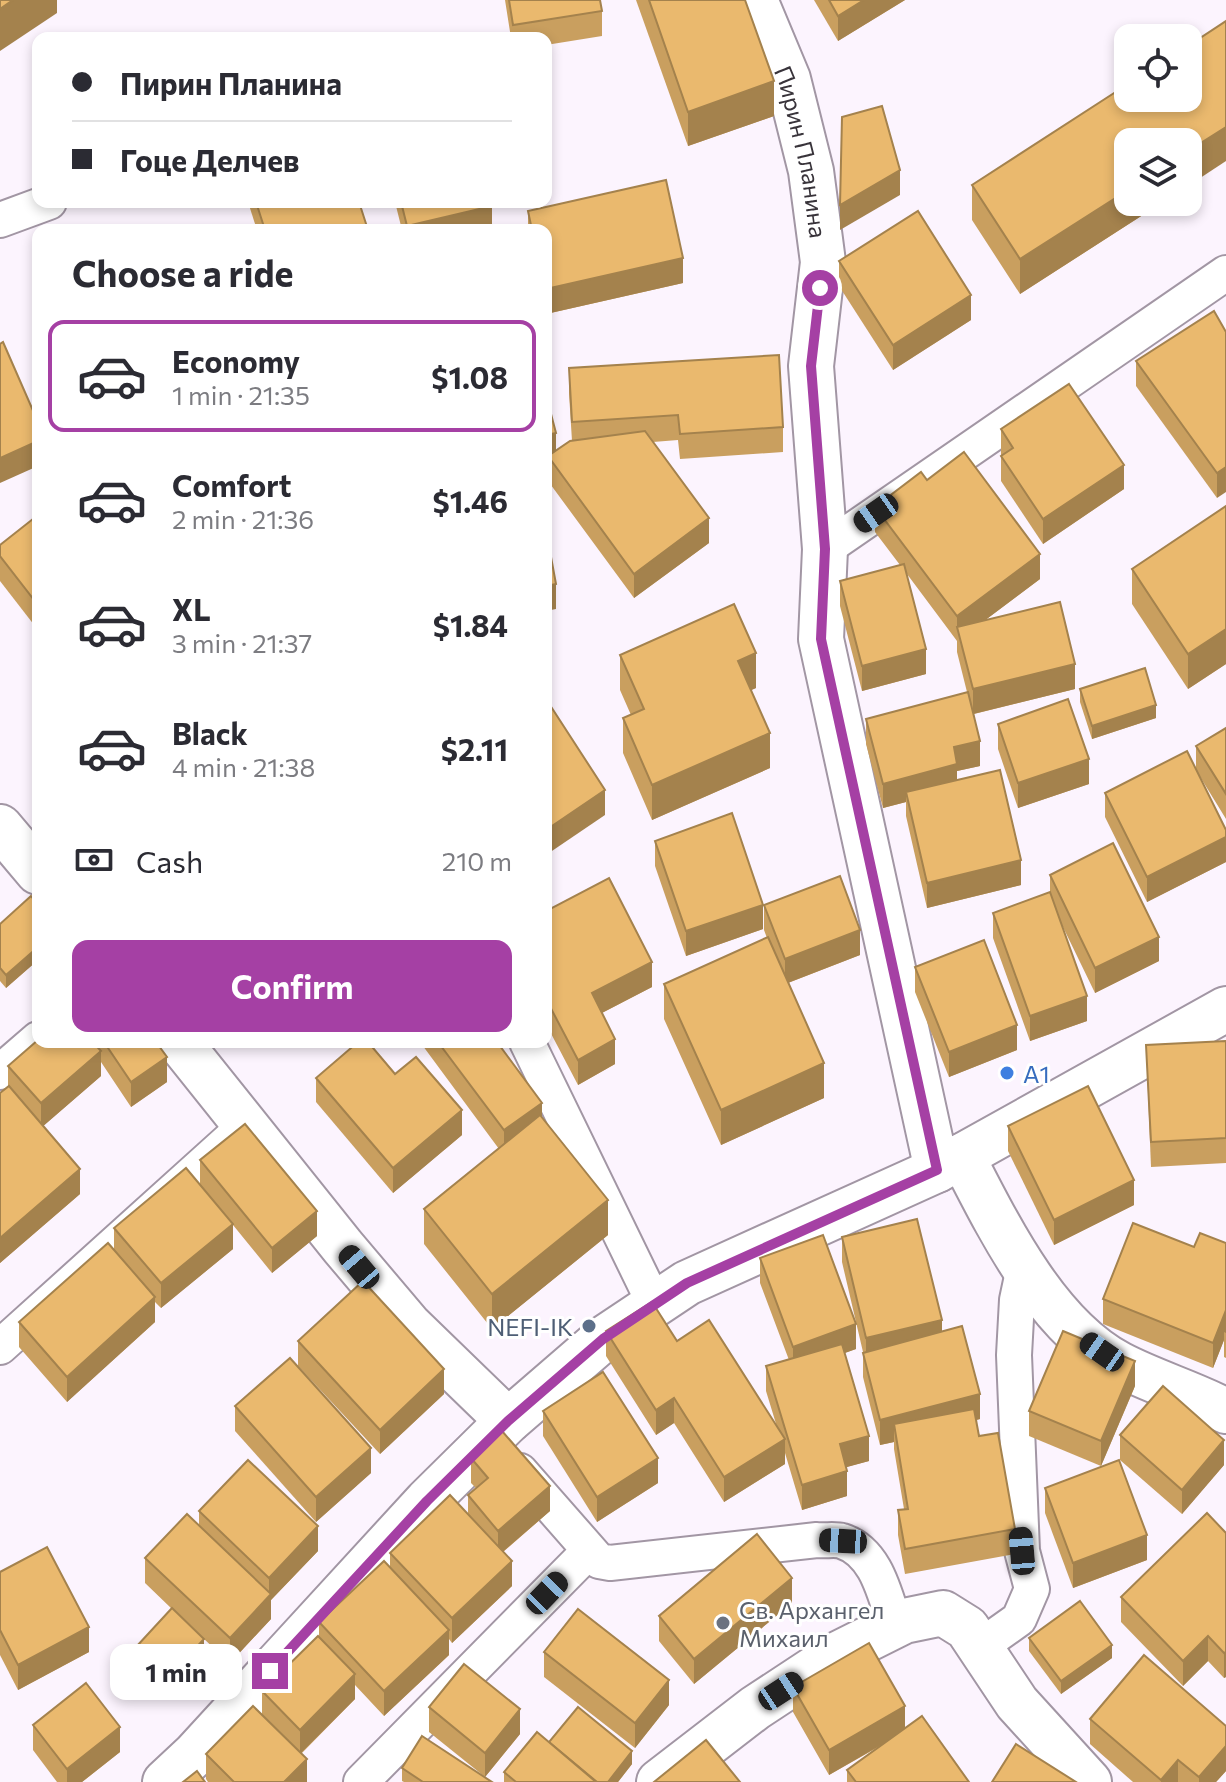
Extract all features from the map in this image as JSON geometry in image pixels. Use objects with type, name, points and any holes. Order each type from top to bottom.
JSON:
[{"type":"street","name":"Пирин Планина","points":[[755,0],[788,79],[811,171],[823,262],[811,366],[825,549],[821,639],[950,1163],[999,1227],[1045,1298],[1096,1348],[1117,1363],[1226,1411]]},
{"type":"street","points":[[0,827],[32,865]]},
{"type":"street","points":[[165,1782],[195,1754],[427,1501],[500,1430],[603,1339],[687,1283],[950,1163],[1226,1009]]},
{"type":"street","points":[[184,1048],[343,1247],[500,1430]]},
{"type":"street","points":[[659,1782],[755,1708],[834,1656],[904,1621],[943,1613],[967,1628],[1017,1703],[1089,1782]]},
{"type":"lane","points":[[0,220],[33,208]]},
{"type":"lane","points":[[825,549],[1226,273]]},
{"type":"lane","points":[[0,1072],[32,1044]]},
{"type":"lane","points":[[530,1048],[655,1305]]},
{"type":"lane","points":[[0,1347],[246,1125]]},
{"type":"lane","points":[[981,1646],[1019,1619],[1032,1589],[1022,1551],[1014,1355],[1017,1300],[1024,1267]]},
{"type":"lane","points":[[500,1430],[599,1561],[610,1563],[817,1540],[843,1541],[862,1553],[875,1569],[895,1625]]},
{"type":"lane","points":[[361,1782],[589,1551]]},
{"type":"building","points":[[0,0],[13,0],[0,9]]},
{"type":"building","points":[[509,0],[600,0],[602,11],[513,25]]},
{"type":"building","points":[[649,0],[745,0],[774,81],[688,112]]},
{"type":"building","points":[[829,0],[864,0],[838,16]]},
{"type":"building","points":[[1226,21],[1226,127],[1202,142],[1202,128],[1114,128],[1114,199],[1020,259],[972,185],[1114,93],[1114,112],[1202,112],[1202,37]]},
{"type":"building","points":[[882,106],[900,170],[840,205],[842,117]]},
{"type":"building","points":[[666,180],[683,258],[552,288],[552,224],[531,224],[528,211]]},
{"type":"building","points":[[258,208],[361,208],[366,224],[263,224]]},
{"type":"building","points":[[402,208],[484,208],[416,224],[406,224]]},
{"type":"building","points":[[918,211],[971,295],[893,345],[839,261]]},
{"type":"building","points":[[1214,311],[1226,332],[1226,467],[1217,473],[1136,361]]},
{"type":"building","points":[[3,342],[32,408],[32,444],[0,458],[0,344]]},
{"type":"building","points":[[779,355],[783,427],[680,434],[678,415],[572,422],[569,368]]},
{"type":"building","points":[[1069,384],[1124,465],[1043,519],[1001,456],[1013,448],[1001,429]]},
{"type":"building","points":[[645,431],[709,518],[634,574],[552,461],[552,453],[570,441]]},
{"type":"building","points":[[964,452],[1040,554],[957,616],[875,507],[921,472],[927,480]]},
{"type":"building","points":[[1226,506],[1226,629],[1188,654],[1132,569]]},
{"type":"building","points":[[32,520],[32,597],[0,556],[0,545]]},
{"type":"building","points":[[552,562],[556,584],[552,585]]},
{"type":"building","points":[[904,564],[926,649],[862,666],[840,581]]},
{"type":"building","points":[[1060,602],[1075,664],[973,689],[957,627]]},
{"type":"building","points":[[734,604],[756,653],[738,661],[770,733],[652,785],[623,718],[644,709],[620,655]]},
{"type":"building","points":[[1145,668],[1156,705],[1092,726],[1080,689]]},
{"type":"building","points":[[968,692],[980,741],[954,747],[957,764],[883,784],[866,719]]},
{"type":"building","points":[[1068,699],[1089,759],[1018,783],[998,724]]},
{"type":"building","points":[[552,708],[605,790],[552,826]]},
{"type":"building","points":[[1226,728],[1226,794],[1196,746]]},
{"type":"building","points":[[1187,751],[1226,830],[1226,837],[1147,877],[1105,793]]},
{"type":"building","points":[[1000,770],[1021,860],[927,883],[906,792]]},
{"type":"building","points":[[732,813],[763,905],[686,931],[655,841]]},
{"type":"building","points":[[1113,843],[1159,937],[1095,968],[1050,875]]},
{"type":"building","points":[[840,876],[860,930],[785,959],[764,905]]},
{"type":"building","points":[[609,878],[652,962],[592,993],[615,1039],[578,1060],[552,1010],[552,908]]},
{"type":"building","points":[[1050,892],[1087,996],[1030,1016],[993,913]]},
{"type":"building","points":[[31,896],[32,952],[6,975],[0,968],[0,924]]},
{"type":"building","points":[[768,937],[824,1063],[721,1110],[664,984]]},
{"type":"building","points":[[984,940],[1017,1025],[949,1052],[915,967]]},
{"type":"building","points":[[1226,1041],[1226,1138],[1151,1142],[1146,1045]]},
{"type":"building","points":[[32,1045],[32,1048],[98,1048],[101,1051],[41,1103],[8,1066]]},
{"type":"building","points":[[108,1048],[160,1048],[167,1057],[131,1082]]},
{"type":"building","points":[[351,1048],[373,1048],[395,1074],[416,1057],[462,1110],[393,1168],[316,1078]]},
{"type":"building","points":[[442,1048],[501,1048],[542,1103],[504,1130]]},
{"type":"building","points":[[9,1086],[80,1169],[0,1238],[0,1093]]},
{"type":"building","points":[[1088,1086],[1134,1180],[1054,1220],[1008,1126]]},
{"type":"building","points":[[540,1115],[608,1200],[492,1294],[424,1209]]},
{"type":"building","points":[[245,1124],[317,1211],[272,1248],[200,1160]]},
{"type":"building","points":[[186,1168],[233,1224],[161,1283],[114,1228]]},
{"type":"building","points":[[917,1219],[942,1320],[866,1338],[842,1237]]},
{"type":"building","points":[[1133,1223],[1194,1247],[1200,1233],[1226,1243],[1226,1310],[1213,1343],[1103,1299]]},
{"type":"building","points":[[823,1235],[856,1324],[793,1347],[760,1258]]},
{"type":"building","points":[[108,1243],[155,1297],[67,1377],[19,1322]]},
{"type":"building","points":[[363,1281],[444,1369],[380,1430],[298,1341]]},
{"type":"building","points":[[652,1302],[677,1341],[709,1320],[785,1439],[724,1477],[674,1398],[656,1410],[606,1331]]},
{"type":"building","points":[[962,1326],[980,1394],[880,1420],[863,1353]]},
{"type":"building","points":[[1063,1331],[1135,1361],[1101,1441],[1029,1411]]},
{"type":"building","points":[[842,1344],[869,1436],[840,1444],[847,1471],[802,1485],[766,1366]]},
{"type":"building","points":[[290,1358],[371,1448],[316,1497],[235,1406]]},
{"type":"building","points":[[603,1372],[658,1458],[597,1497],[543,1411]]},
{"type":"building","points":[[1163,1386],[1224,1440],[1182,1490],[1120,1435]]},
{"type":"building","points":[[974,1409],[979,1436],[998,1433],[1015,1529],[905,1549],[898,1510],[908,1509],[894,1424]]},
{"type":"building","points":[[502,1431],[550,1486],[498,1531],[468,1495],[488,1478],[471,1458]]},
{"type":"building","points":[[248,1460],[318,1526],[269,1578],[199,1511]]},
{"type":"building","points":[[1119,1460],[1147,1535],[1073,1563],[1045,1488]]},
{"type":"building","points":[[450,1495],[512,1561],[452,1618],[390,1553]]},
{"type":"building","points":[[1207,1513],[1226,1533],[1226,1652],[1208,1636],[1183,1661],[1121,1597]]},
{"type":"building","points":[[187,1514],[271,1594],[230,1638],[145,1558]]},
{"type":"building","points":[[757,1534],[792,1578],[694,1659],[659,1616]]},
{"type":"building","points":[[47,1547],[89,1627],[18,1665],[0,1630],[0,1572]]},
{"type":"building","points":[[384,1561],[449,1630],[384,1691],[319,1622]]},
{"type":"building","points":[[1080,1601],[1112,1645],[1061,1681],[1029,1638]]},
{"type":"building","points":[[172,1608],[204,1639],[168,1678],[136,1647]]},
{"type":"building","points":[[578,1609],[669,1680],[635,1723],[544,1652]]},
{"type":"building","points":[[318,1636],[355,1674],[300,1730],[262,1691]]},
{"type":"building","points":[[869,1643],[905,1706],[829,1750],[793,1687]]},
{"type":"building","points":[[1144,1655],[1226,1726],[1226,1746],[1199,1777],[1178,1760],[1161,1780],[1090,1719]]},
{"type":"building","points":[[464,1664],[520,1709],[485,1753],[429,1707]]},
{"type":"building","points":[[86,1683],[120,1727],[67,1769],[33,1725]]},
{"type":"building","points":[[253,1706],[307,1759],[284,1782],[234,1782],[206,1754]]},
{"type":"building","points":[[578,1707],[632,1751],[608,1782],[597,1782],[549,1742]]},
{"type":"building","points":[[922,1716],[969,1782],[856,1782],[847,1770]]},
{"type":"building","points":[[537,1732],[596,1782],[516,1782],[504,1772]]},
{"type":"building","points":[[422,1736],[492,1782],[423,1782],[402,1768]]},
{"type":"building","points":[[706,1740],[740,1782],[654,1782]]},
{"type":"building","points":[[1016,1744],[1076,1782],[992,1782]]},
{"type":"building","points":[[197,1771],[205,1782],[183,1782]]},
{"type":"place","name":"A1","points":[[1007,1073]]},
{"type":"place","name":"NEFI-IK","points":[[589,1326]]},
{"type":"place","name":"Св. Архангел Михаил","points":[[723,1623]]},
{"type":"route","points":[[270,1671],[427,1501],[508,1421],[603,1339],[687,1283],[937,1170],[821,639],[825,549],[811,366],[820,288]]}]
